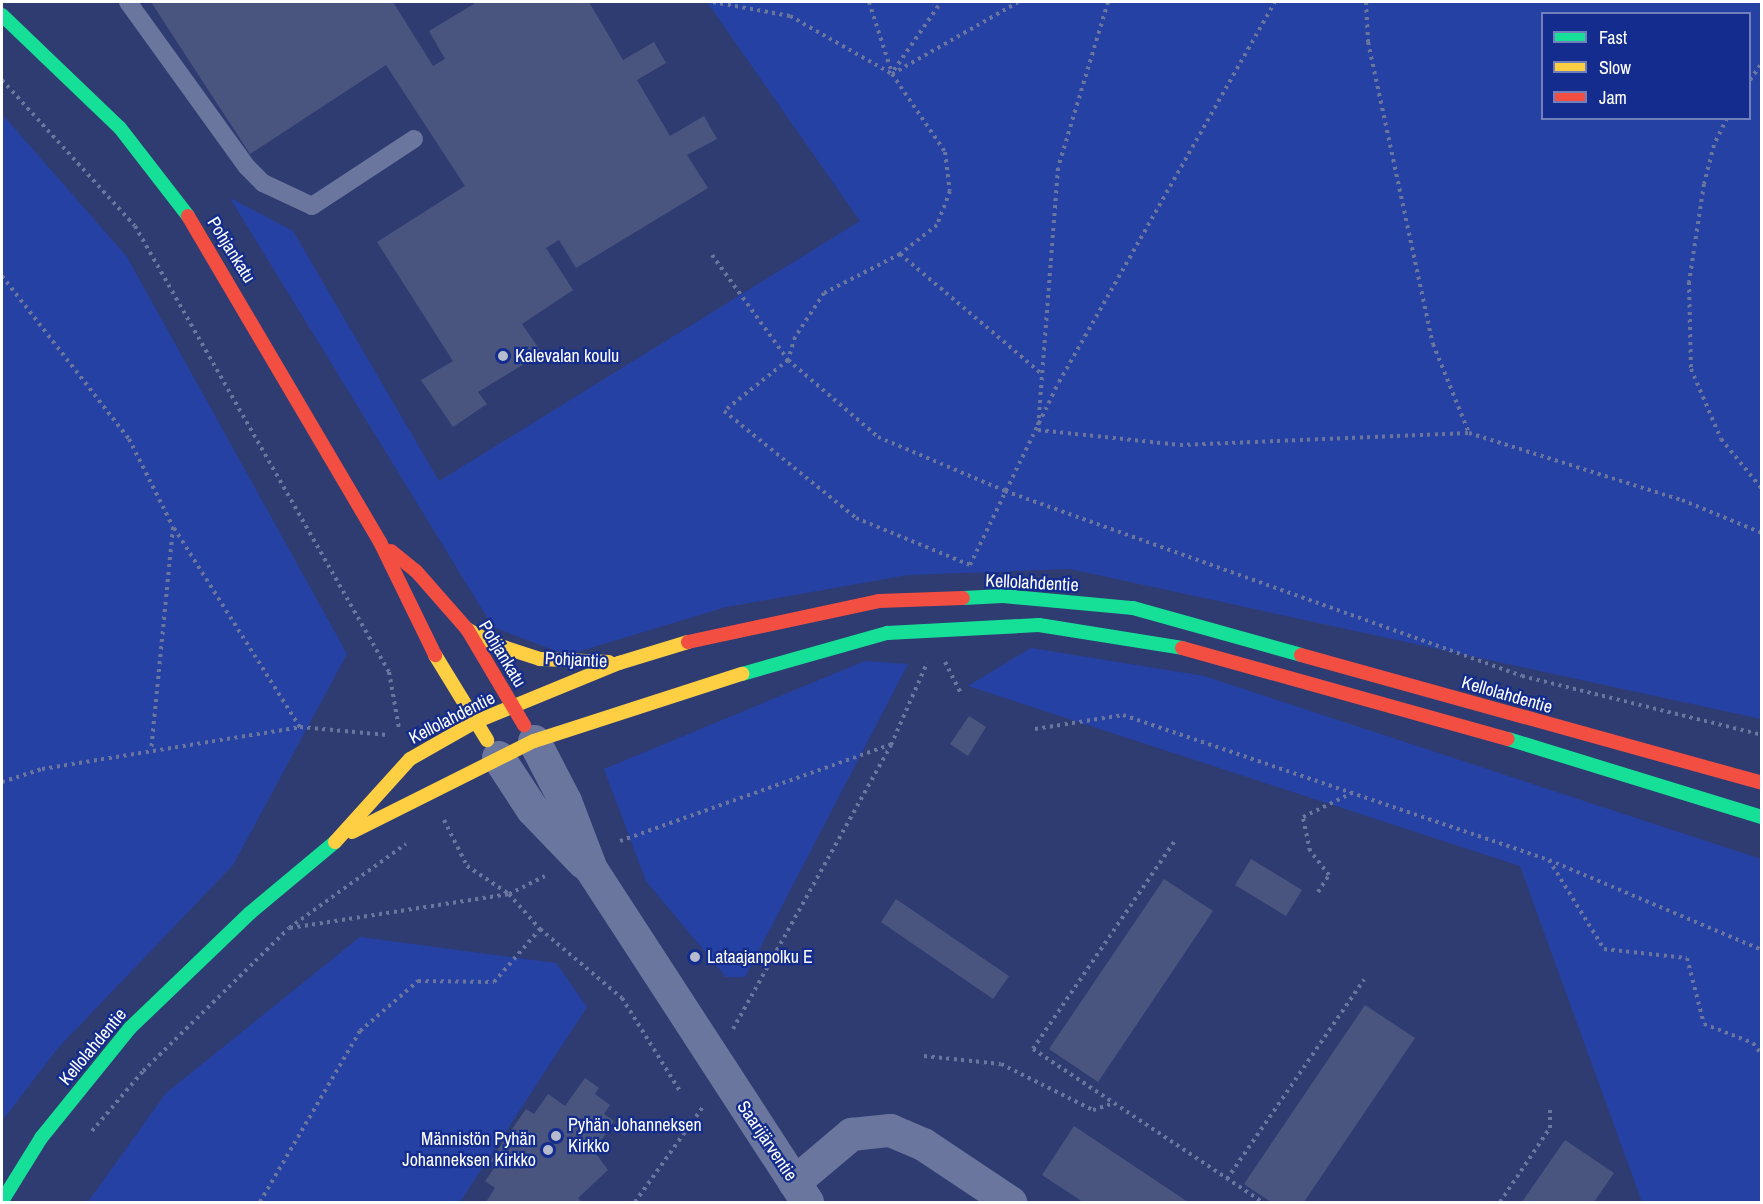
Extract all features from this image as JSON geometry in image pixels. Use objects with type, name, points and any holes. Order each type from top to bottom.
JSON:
[{"type":"main road","name":"Pohjankatu","points":[[2,15],[120,128],[195,225],[380,542],[430,646],[498,757]]},
{"type":"main road","name":"Pohjankatu","points":[[380,542],[416,571],[466,629],[534,741]]},
{"type":"main road","name":"Kellolahdentie","points":[[2,1201],[41,1138],[130,1028],[249,913],[340,837],[410,759],[475,722],[619,663],[720,632],[879,601],[1003,596],[1133,608],[1761,783]]},
{"type":"main road","name":"Kellolahdentie","points":[[340,837],[429,796],[498,757],[534,741],[802,654],[887,633],[1039,625],[1173,646],[1512,740],[1761,817]]},
{"type":"main road","name":"Pohjantie","points":[[466,629],[494,644],[540,659],[619,663]]},
{"type":"street","points":[[534,741],[565,801],[591,869]]},
{"type":"street","points":[[498,757],[532,809],[591,869]]},
{"type":"street","name":"Saarijärventie","points":[[591,869],[801,1192]]},
{"type":"street","points":[[801,1192],[851,1134],[890,1130],[923,1144],[1010,1203]]},
{"type":"lane","points":[[128,2],[247,167],[273,188],[312,206],[414,139]]},
{"type":"path","points":[[713,2],[790,16],[892,74]]},
{"type":"path","points":[[869,2],[892,74],[945,153],[950,191],[937,225],[900,254],[825,293],[795,337],[788,360],[724,411],[856,518],[970,565],[1005,491],[1038,430],[1059,382],[1275,2]]},
{"type":"path","points":[[892,74],[941,2]]},
{"type":"path","points":[[892,74],[1018,2]]},
{"type":"path","points":[[1038,430],[1058,168],[1108,2]]},
{"type":"path","points":[[1366,2],[1368,42],[1433,344],[1469,433]]},
{"type":"path","points":[[1751,77],[1761,63]]},
{"type":"path","points":[[2,80],[135,226],[389,672],[400,736],[300,727],[42,769],[2,782]]},
{"type":"path","points":[[1726,120],[1714,145],[1704,184],[1689,282],[1691,369],[1721,440],[1761,489]]},
{"type":"path","points":[[900,254],[1041,373]]},
{"type":"path","points":[[712,255],[788,360],[878,437],[1005,491],[1522,675],[1761,735]]},
{"type":"path","points":[[2,276],[129,439],[173,527],[300,727]]},
{"type":"path","points":[[1038,430],[1180,445],[1469,433],[1682,501],[1761,533]]},
{"type":"path","points":[[151,751],[173,527]]},
{"type":"path","points":[[729,1036],[891,745],[931,653]]},
{"type":"path","points":[[941,653],[962,695]]},
{"type":"path","points":[[1035,729],[1123,715],[1549,860],[1761,950]]},
{"type":"path","points":[[620,841],[891,745]]},
{"type":"path","points":[[1318,892],[1329,875],[1310,851],[1303,816],[1353,793]]},
{"type":"path","points":[[429,796],[466,866],[509,894],[540,928],[622,998],[680,1091]]},
{"type":"path","points":[[433,824],[442,818]]},
{"type":"path","points":[[85,1139],[143,1071],[290,928],[414,838]]},
{"type":"path","points":[[1174,842],[1034,1049],[1262,1203]]},
{"type":"path","points":[[1549,860],[1604,949],[1687,958],[1704,1024],[1754,1043],[1761,1055]]},
{"type":"path","points":[[290,928],[509,894],[545,876]]},
{"type":"path","points":[[260,1203],[360,1031],[418,981],[494,982],[540,928]]},
{"type":"path","points":[[1227,1179],[1364,980]]},
{"type":"path","points":[[924,1056],[1001,1064],[1093,1110],[1114,1103]]},
{"type":"path","points":[[635,1203],[695,1114],[727,1081]]},
{"type":"path","points":[[1500,1203],[1550,1128],[1550,1109]]},
{"type":"shaded area","points":[[707,2],[1761,2],[1761,719],[1070,569],[908,575],[726,607],[567,655],[493,627],[230,198],[293,231],[439,481],[860,221]]},
{"type":"shaded area","points":[[2,114],[127,257],[347,654],[233,865],[58,1048],[2,1121]]},
{"type":"shaded area","points":[[1031,648],[1204,676],[1761,859],[1761,1202],[1642,1202],[1520,866],[968,686]]},
{"type":"shaded area","points":[[865,661],[908,664],[745,977],[726,977],[646,881],[604,769]]},
{"type":"shaded area","points":[[360,937],[556,963],[587,1007],[460,1202],[88,1202],[166,1093]]},
{"type":"building","points":[[151,2],[393,2],[433,66],[445,59],[429,31],[477,2],[589,2],[623,60],[654,42],[666,63],[637,80],[670,136],[704,116],[717,139],[687,155],[708,188],[576,268],[559,240],[546,248],[573,290],[522,324],[542,353],[478,392],[487,404],[453,427],[421,380],[453,361],[377,242],[465,186],[386,65],[250,154]]},
{"type":"building","points":[[969,716],[986,727],[968,756],[950,744]]},
{"type":"building","points":[[1251,859],[1302,890],[1286,916],[1235,885]]},
{"type":"building","points":[[1164,879],[1213,911],[1098,1082],[1049,1049]]},
{"type":"building","points":[[896,899],[1009,976],[993,999],[881,922]]},
{"type":"building","points":[[1365,1005],[1415,1038],[1304,1202],[1271,1202],[1244,1184]]},
{"type":"building","name":"Pyhän Johanneksen Kirkko","points":[[585,1078],[599,1088],[595,1094],[610,1105],[604,1114],[614,1121],[594,1151],[608,1170],[578,1198],[582,1202],[486,1202],[495,1188],[485,1181],[497,1164],[490,1161],[526,1109],[534,1114],[548,1094],[565,1106]]},
{"type":"building","points":[[1074,1126],[1188,1202],[1083,1202],[1042,1175]]},
{"type":"building","points":[[1565,1140],[1614,1173],[1594,1202],[1522,1202]]},
{"type":"traffic: fast","points":[[2,15],[120,128],[188,216]]},
{"type":"traffic: fast","points":[[963,598],[1003,596],[1133,608],[1301,655]]},
{"type":"traffic: fast","points":[[742,674],[887,633],[1039,625],[1182,648]]},
{"type":"traffic: fast","points":[[1508,739],[1762,817]]},
{"type":"traffic: fast","points":[[2,1201],[41,1138],[130,1028],[250,913],[335,842]]},
{"type":"traffic: slow","points":[[467,629],[494,644],[540,659],[609,662]]},
{"type":"traffic: slow","points":[[335,842],[410,759],[475,722],[619,663],[688,642]]},
{"type":"traffic: slow","points":[[435,655],[487,740]]},
{"type":"traffic: slow","points":[[352,832],[534,741],[742,674]]},
{"type":"traffic: jam","points":[[188,216],[380,542],[435,655]]},
{"type":"traffic: jam","points":[[391,551],[416,571],[467,629],[524,725]]},
{"type":"traffic: jam","points":[[688,642],[879,601],[963,598]]},
{"type":"traffic: jam","points":[[1182,648],[1508,739]]},
{"type":"traffic: jam","points":[[1301,655],[1762,783]]},
{"type":"place","name":"Kalevalan koulu","points":[[503,356]]},
{"type":"place","name":"Lataajanpolku E","points":[[695,957]]},
{"type":"place","name":"Pyhän Johanneksen Kirkko","points":[[556,1136]]},
{"type":"place","name":"Männistön Pyhän Johanneksen Kirkko","points":[[548,1150]]}]
